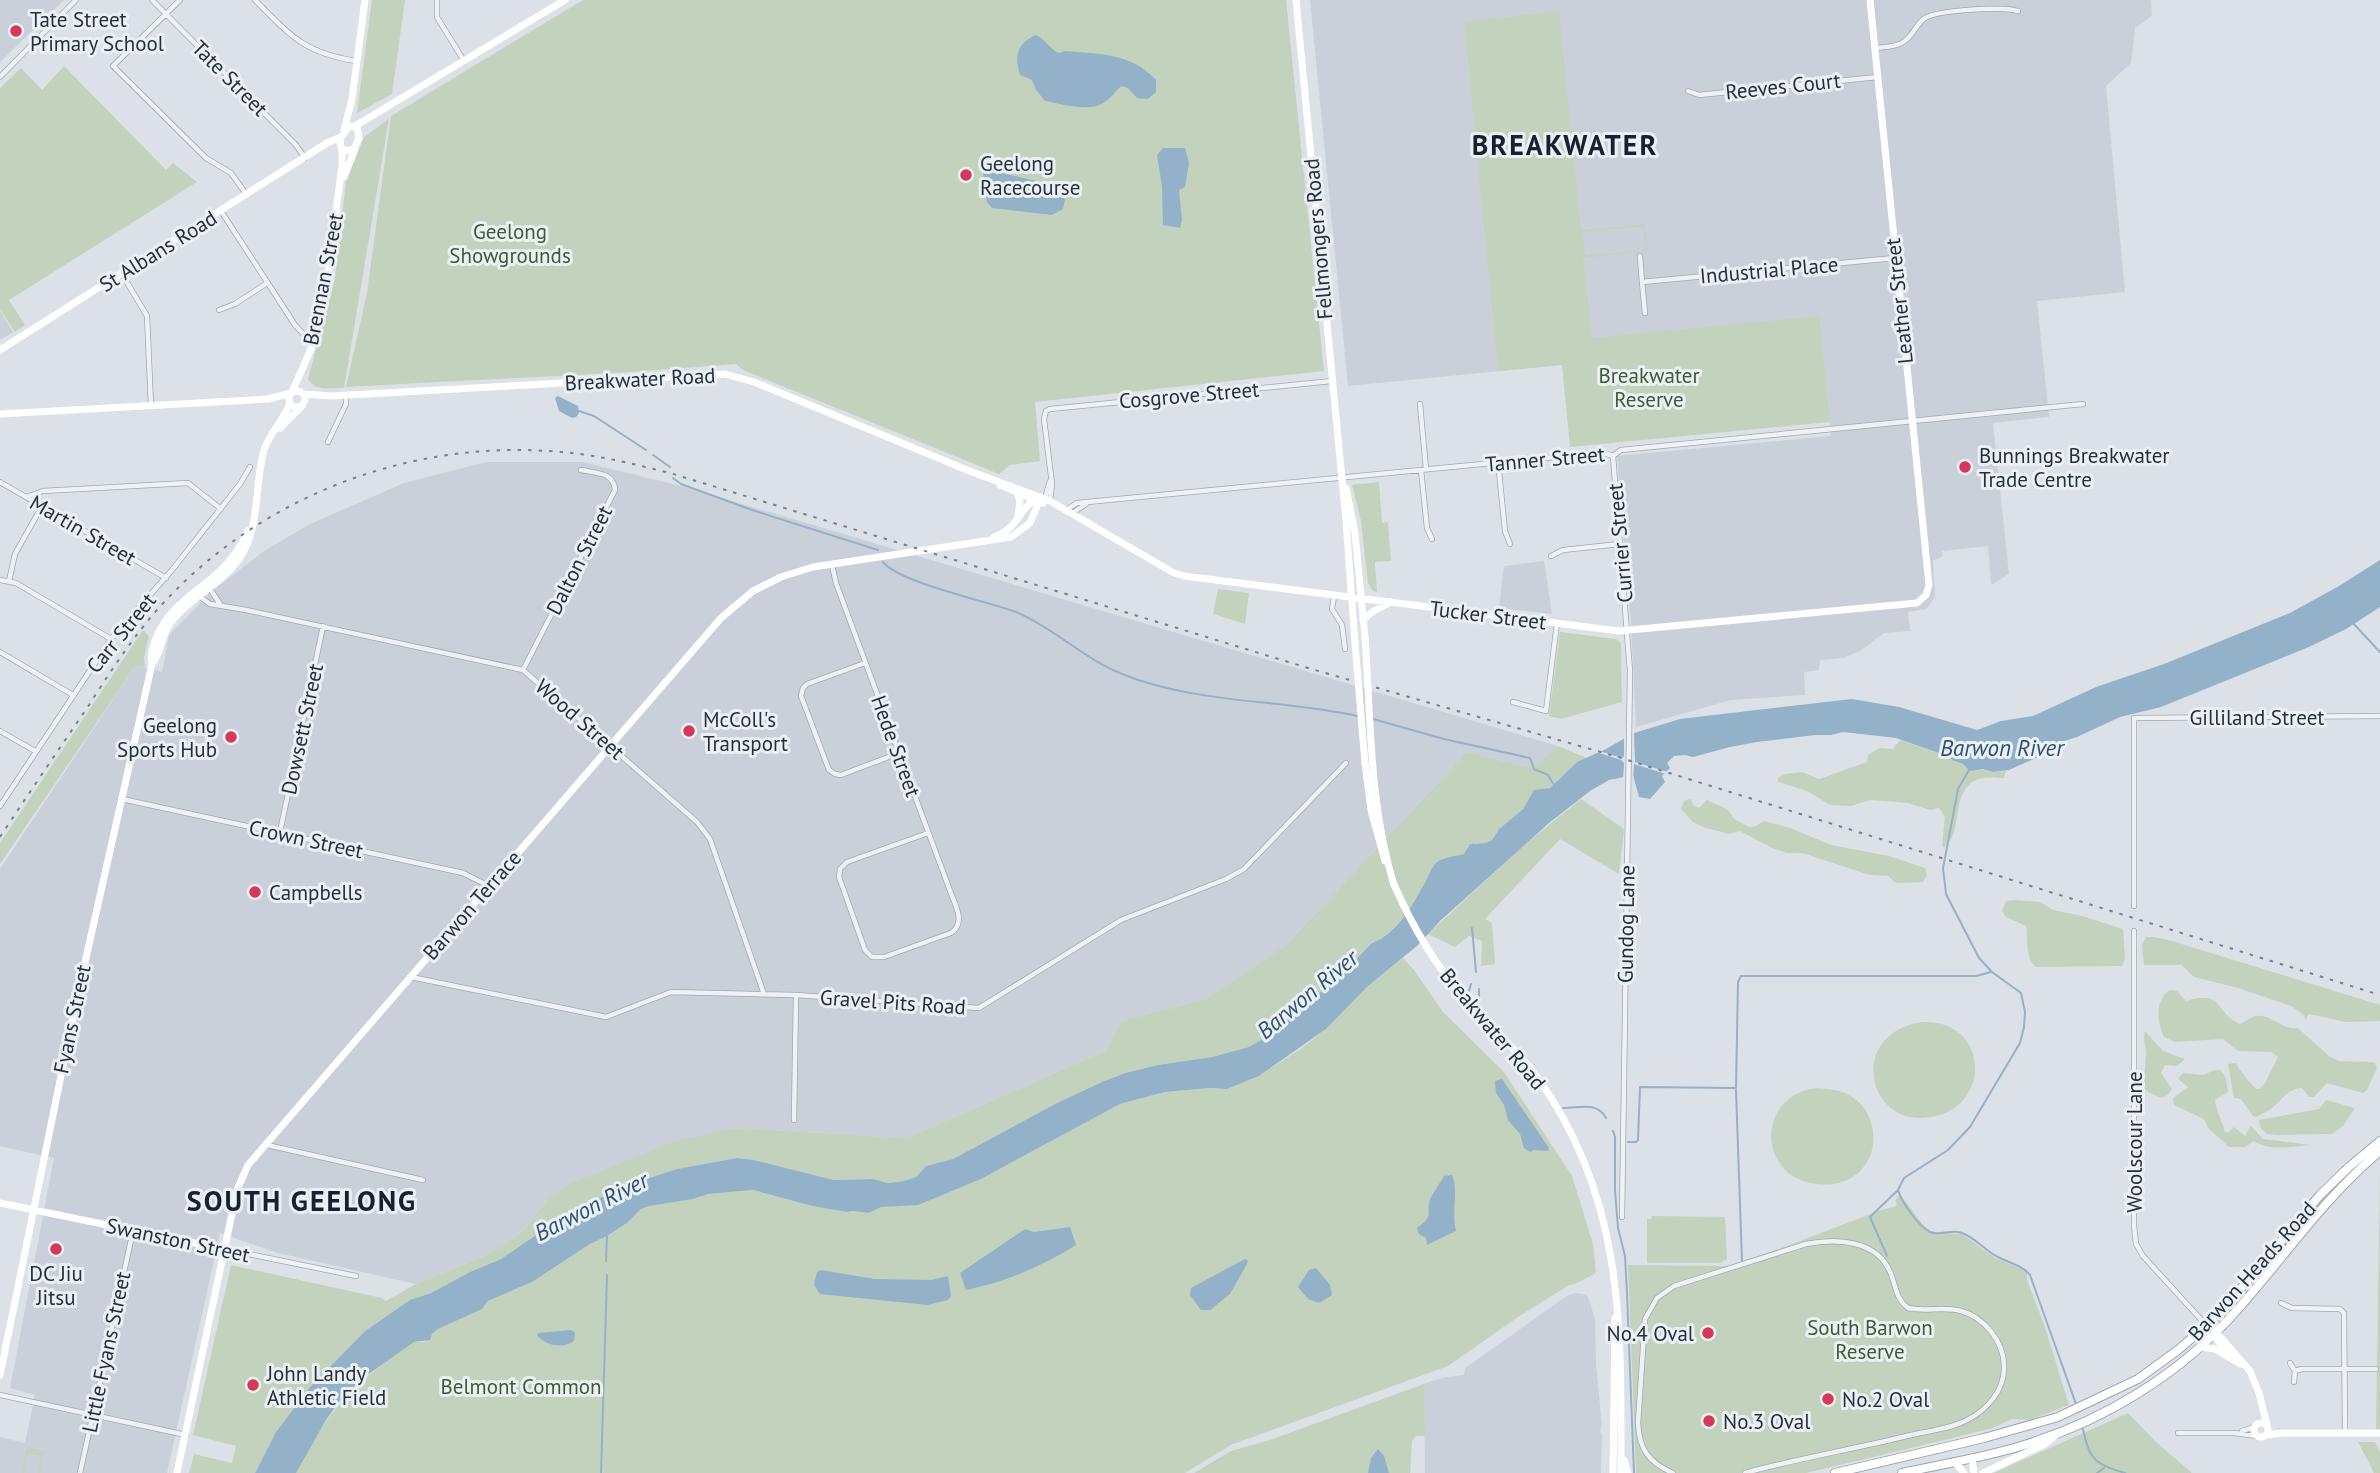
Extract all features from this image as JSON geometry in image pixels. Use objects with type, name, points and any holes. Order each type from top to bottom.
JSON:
[{"type":"main road","name":"Barwon Heads Road","points":[[1835,1473],[1972,1441],[2062,1416],[2138,1379],[2207,1325],[2313,1203],[2348,1167],[2380,1141]]},
{"type":"main road","name":"Barwon Heads Road","points":[[1902,1473],[2014,1448],[2063,1431],[2096,1417],[2169,1373],[2238,1309],[2310,1221],[2346,1182],[2380,1151]]},
{"type":"main road","points":[[2207,1325],[2214,1334]]},
{"type":"main road","points":[[1972,1441],[1975,1457]]},
{"type":"street","points":[[0,77],[76,0]]},
{"type":"street","name":"Tate Street","points":[[152,0],[296,145],[306,159]]},
{"type":"street","points":[[180,0],[113,66],[206,158],[231,173],[247,195]]},
{"type":"street","points":[[255,0],[302,45],[324,55],[357,61]]},
{"type":"street","points":[[343,134],[352,99],[365,0]]},
{"type":"street","points":[[437,0],[437,17],[464,62]]},
{"type":"street","points":[[355,126],[565,0]]},
{"type":"street","name":"Fellmongers Road","points":[[1296,0],[1352,598]]},
{"type":"street","name":"Leather Street","points":[[1870,0],[1928,585],[1928,591],[1922,600]]},
{"type":"street","points":[[1875,48],[1900,43],[1907,39],[1920,23],[1934,15],[2002,8],[2018,11]]},
{"type":"street","name":"Reeves Court","points":[[1688,91],[1699,95],[1878,77]]},
{"type":"street","points":[[352,99],[355,126],[359,131],[358,143]]},
{"type":"street","points":[[358,143],[364,130],[383,111]]},
{"type":"street","name":"St Albans Road","points":[[0,351],[306,159],[343,134],[349,126],[355,126]]},
{"type":"street","name":"Brennan Street","points":[[304,399],[303,378],[306,363],[325,295],[339,195],[343,134]]},
{"type":"street","name":"St Albans Road","points":[[316,152],[330,147],[352,150],[358,143]]},
{"type":"street","name":"Brennan Street","points":[[339,195],[358,143]]},
{"type":"street","points":[[222,211],[299,330],[307,339],[313,341]]},
{"type":"street","points":[[1640,256],[1645,313]]},
{"type":"street","name":"Industrial Place","points":[[1642,282],[1895,258]]},
{"type":"street","points":[[122,274],[143,306],[146,316],[151,406]]},
{"type":"street","points":[[219,310],[236,304],[267,283]]},
{"type":"street","name":"Brennan Street","points":[[289,402],[306,363]]},
{"type":"street","name":"Breakwater Road","points":[[304,399],[725,374],[754,382],[984,476]]},
{"type":"street","name":"Cosgrove Street","points":[[1043,500],[1050,480],[1044,419],[1046,411],[1332,381]]},
{"type":"street","points":[[0,414],[268,399],[299,391],[304,399],[295,407],[289,402],[268,399]]},
{"type":"street","points":[[328,442],[346,403],[346,395]]},
{"type":"street","name":"Fyans Street","points":[[261,463],[279,429],[304,399]]},
{"type":"street","name":"Fyans Street","points":[[0,1375],[63,1060],[152,664],[153,648],[164,622],[181,602],[202,590],[220,571],[246,535],[253,513],[261,463],[270,436],[285,415],[289,402]]},
{"type":"street","points":[[1420,404],[1427,528],[1432,539]]},
{"type":"street","name":"Tanner Street","points":[[1068,512],[1090,502],[1599,453],[1613,456],[1621,450],[2083,404]]},
{"type":"street","name":"Currier Street","points":[[1613,456],[1628,631]]},
{"type":"street","points":[[1499,462],[1506,531],[1510,544]]},
{"type":"street","name":"Carr Street","points":[[0,806],[111,639],[166,578],[240,484],[250,467]]},
{"type":"street","name":"Dalton Street","points":[[523,670],[615,490],[614,481],[607,475],[581,470]]},
{"type":"street","name":"Tucker Street","points":[[984,476],[1017,493],[1043,500],[1068,512],[1179,575],[1334,596],[1628,631],[1905,606],[1922,600]]},
{"type":"street","name":"Fellmongers Road","points":[[1342,478],[1356,533],[1361,599]]},
{"type":"street","name":"Martin Street","points":[[0,482],[166,578]]},
{"type":"street","points":[[26,497],[43,491],[188,483],[221,509]]},
{"type":"street","points":[[1006,485],[1043,500]]},
{"type":"street","points":[[1013,526],[1020,510],[1017,493]]},
{"type":"street","name":"Barwon Terrace","points":[[984,541],[1001,535],[1043,500]]},
{"type":"street","name":"Barwon Terrace","points":[[177,1473],[237,1190],[248,1165],[721,618],[752,591],[781,577],[813,567],[1017,535],[1030,523],[1043,500]]},
{"type":"street","points":[[9,581],[18,549],[43,506]]},
{"type":"street","points":[[1552,556],[1563,550],[1620,544]]},
{"type":"street","name":"Hede Street","points":[[832,564],[836,583],[960,919],[958,927],[951,933],[879,958],[872,957],[865,950],[839,877],[840,869],[847,862],[928,833]]},
{"type":"street","points":[[0,580],[9,581],[111,639]]},
{"type":"street","points":[[202,590],[221,604]]},
{"type":"street","name":"Wood Street","points":[[202,590],[207,603],[523,670],[697,822],[710,839],[764,994]]},
{"type":"street","points":[[1334,596],[1332,609],[1342,625],[1345,649]]},
{"type":"street","name":"Breakwater Road","points":[[1352,598],[1371,810],[1380,849],[1413,925],[1439,965],[1466,1000],[1525,1062],[1547,1091],[1585,1162],[1599,1200],[1612,1258],[1621,1342],[1621,1473]]},
{"type":"street","name":"Breakwater Road","points":[[1361,599],[1375,797],[1381,835],[1395,885]]},
{"type":"street","points":[[1363,620],[1391,602]]},
{"type":"street","points":[[1513,702],[1546,711],[1557,623]]},
{"type":"street","name":"Dowsett Street","points":[[280,832],[323,626]]},
{"type":"street","name":"Gundog Lane","points":[[1622,1217],[1629,781],[1628,631]]},
{"type":"street","points":[[0,653],[73,695]]},
{"type":"street","points":[[866,663],[807,684],[801,696],[829,770],[835,774],[841,775],[899,753]]},
{"type":"street","name":"Gilliland Street","points":[[2134,906],[2134,718],[2380,716]]},
{"type":"street","points":[[0,731],[35,751]]},
{"type":"street","name":"Gravel Pits Road","points":[[411,977],[606,1017],[671,992],[796,995],[979,1008],[1121,920],[1226,879],[1244,869],[1346,763]]},
{"type":"street","name":"Crown Street","points":[[121,799],[463,873],[489,886]]},
{"type":"street","name":"Woolscour Lane","points":[[2134,931],[2136,1244],[2147,1262],[2207,1325]]},
{"type":"street","points":[[794,1120],[796,995]]},
{"type":"street","points":[[264,1145],[423,1180]]},
{"type":"street","name":"Swanston Street","points":[[0,1203],[356,1276]]},
{"type":"street","name":"Little Fyans Street","points":[[80,1473],[133,1231]]},
{"type":"street","points":[[1673,1473],[1647,1457],[1639,1438],[1638,1423],[1645,1318],[1657,1298],[1674,1286],[1806,1244],[1823,1241],[1852,1242],[1877,1254],[1885,1263],[1891,1272],[1897,1294],[1908,1308],[1961,1311],[1984,1323],[1995,1337],[2004,1366],[2002,1379],[1993,1400],[1967,1420],[1940,1429],[1788,1461],[1745,1473]]},
{"type":"street","name":"Breakwater Road","points":[[1613,1473],[1616,1297]]},
{"type":"street","points":[[2281,1303],[2291,1308],[2340,1309],[2344,1313],[2345,1433]]},
{"type":"street","points":[[2214,1334],[2255,1382]]},
{"type":"street","points":[[2214,1334],[2246,1363],[2255,1382],[2260,1397],[2267,1429],[2261,1437],[2256,1429],[2260,1397]]},
{"type":"street","points":[[2201,1346],[2215,1349],[2240,1364]]},
{"type":"street","points":[[2290,1363],[2295,1371],[2294,1382]]},
{"type":"street","points":[[2295,1371],[2376,1369]]},
{"type":"street","points":[[0,1395],[186,1435]]},
{"type":"street","points":[[2178,1433],[2234,1433],[2256,1429],[2261,1422],[2267,1429],[2283,1433],[2380,1433]]},
{"type":"street","points":[[1975,1457],[1981,1473],[2045,1444],[2063,1431]]},
{"type":"street","points":[[1621,1452],[1628,1473]]},
{"type":"street","points":[[1974,1473],[1975,1457]]},
{"type":"street","points":[[1955,1462],[1964,1473]]},
{"type":"shaded area","name":"Tate Street Primary School","points":[[0,0],[64,0],[0,62]]},
{"type":"shaded area","points":[[1310,0],[2151,0],[2152,16],[2135,28],[2131,63],[2106,86],[2125,292],[2037,301],[2049,417],[1993,423],[2009,574],[1991,585],[1988,546],[1942,551],[1943,556],[1933,561],[1935,597],[1926,609],[1908,612],[1910,631],[1884,633],[1860,651],[1843,658],[1820,660],[1819,670],[1804,672],[1805,695],[1731,700],[1636,727],[1631,622],[1617,456],[1831,436],[1820,317],[1655,333],[1562,365],[1348,386]]},
{"type":"shaded area","points":[[0,310],[13,332],[0,340]]},
{"type":"shaded area","points":[[486,462],[583,462],[685,487],[1558,746],[1531,768],[1467,752],[1287,944],[1203,1000],[1121,1021],[1105,1051],[907,1138],[738,1128],[548,1199],[521,1233],[499,1248],[416,1284],[278,1253],[220,1233],[167,1473],[0,1473],[0,1437],[25,1443],[35,1395],[10,1388],[54,1158],[0,1146],[0,869],[136,665],[162,672],[169,635],[212,591],[264,551],[310,524],[404,483]]},
{"type":"shaded area","points":[[1544,561],[1552,614],[1499,608],[1504,566]]},
{"type":"shaded area","points":[[1575,1293],[1588,1297],[1595,1319],[1602,1426],[1601,1473],[1425,1473],[1424,1386],[1446,1377],[1464,1375],[1465,1368]]},
{"type":"green space","points":[[372,0],[405,0],[392,94],[357,113]]},
{"type":"green space","name":"Geelong Racecourse","points":[[583,0],[1286,0],[1324,371],[1035,402],[1040,461],[1010,465],[999,474],[743,370],[736,364],[346,387],[367,293],[391,116]]},
{"type":"green space","name":"Breakwater Reserve","points":[[1559,11],[1581,230],[1645,224],[1647,251],[1642,252],[1646,249],[1644,227],[1583,232],[1585,255],[1637,252],[1583,258],[1592,338],[1820,316],[1830,422],[1570,447],[1562,365],[1498,371],[1464,22]]},
{"type":"green space","points":[[64,66],[166,170],[173,163],[197,182],[9,300],[25,325],[15,332],[0,309],[0,88],[21,68],[42,90]]},
{"type":"green space","points":[[389,119],[344,388],[319,388],[308,379],[335,278],[346,181],[364,137]]},
{"type":"green space","points":[[1379,482],[1382,523],[1388,522],[1391,561],[1375,562],[1377,592],[1373,591],[1368,583],[1361,521],[1352,485]]},
{"type":"green space","points":[[1218,589],[1249,593],[1245,624],[1213,614]]},
{"type":"green space","points":[[143,630],[149,636],[144,658],[145,667],[136,665],[0,864],[0,843]]},
{"type":"green space","points":[[1560,632],[1616,639],[1621,643],[1622,702],[1561,719],[1549,716]]},
{"type":"green space","points":[[1900,740],[1971,767],[2006,771],[2004,778],[1982,778],[1968,786],[1963,793],[1954,832],[1944,848],[1945,817],[1939,808],[1930,810],[1908,803],[1870,800],[1851,806],[1830,805],[1807,791],[1778,782],[1778,778],[1785,774],[1802,772],[1819,779],[1867,762],[1868,755],[1879,748],[1893,749]]},
{"type":"green space","points":[[1558,746],[1587,758],[1597,753],[1623,777],[1616,779],[1577,762],[1550,788],[1534,791],[1523,809],[1499,829],[1492,840],[1475,843],[1464,854],[1433,866],[1417,899],[1391,931],[1372,943],[1328,988],[1311,998],[1300,1015],[1282,1022],[1274,1032],[1249,1047],[1212,1057],[1125,1073],[1055,1104],[953,1159],[926,1166],[916,1177],[904,1181],[888,1183],[872,1179],[834,1180],[737,1158],[678,1169],[634,1183],[555,1222],[501,1259],[431,1293],[410,1300],[365,1331],[310,1387],[276,1432],[255,1473],[189,1473],[194,1454],[232,1463],[236,1446],[193,1435],[231,1265],[386,1301],[416,1284],[499,1248],[521,1233],[548,1199],[572,1183],[675,1141],[738,1128],[907,1138],[1105,1051],[1121,1021],[1203,1000],[1287,944],[1467,752],[1531,768]]},
{"type":"green space","points":[[1581,799],[1624,829],[1619,874],[1560,839],[1485,919],[1492,923],[1495,964],[1481,966],[1482,941],[1469,936],[1455,947],[1428,934],[1523,846]]},
{"type":"green space","points":[[1691,799],[1693,805],[1699,808],[1707,800],[1722,807],[1729,811],[1733,818],[1749,827],[1764,821],[1790,828],[1831,845],[1889,856],[1925,868],[1927,875],[1923,882],[1896,883],[1888,876],[1870,875],[1802,853],[1787,853],[1772,848],[1740,831],[1729,834],[1703,827],[1693,822],[1681,809],[1684,801]]},
{"type":"green space","points":[[2006,901],[2040,902],[2053,910],[2123,929],[2125,959],[2122,966],[2036,967],[2029,954],[2026,926],[2006,917],[2002,911]]},
{"type":"green space","points":[[2146,937],[2172,941],[2380,1005],[2380,1021],[2346,1022],[2309,1014],[2305,1020],[2304,1015],[2291,1006],[2194,977],[2182,965],[2144,965],[2142,945]]},
{"type":"green space","name":"Belmont Common","points":[[1403,958],[1443,1012],[1504,1072],[1572,1176],[1593,1244],[1596,1273],[1569,1285],[1518,1317],[1448,1366],[1231,1445],[1185,1473],[296,1473],[308,1449],[337,1407],[385,1362],[414,1342],[424,1342],[438,1329],[481,1309],[488,1301],[532,1282],[627,1223],[649,1205],[693,1199],[708,1194],[753,1190],[812,1206],[847,1212],[869,1213],[881,1207],[918,1204],[981,1179],[1120,1104],[1165,1092],[1227,1089],[1259,1076],[1326,1029],[1367,987]]},
{"type":"green space","points":[[2170,990],[2177,991],[2186,1001],[2198,998],[2213,1000],[2240,1024],[2255,1016],[2261,1016],[2286,1027],[2298,1028],[2338,1061],[2371,1062],[2375,1063],[2377,1068],[2363,1093],[2327,1083],[2314,1097],[2309,1097],[2302,1088],[2297,1089],[2289,1092],[2268,1111],[2253,1116],[2241,1099],[2234,1098],[2228,1064],[2236,1063],[2256,1089],[2259,1089],[2278,1057],[2271,1052],[2238,1051],[2223,1039],[2175,1042],[2164,1037],[2158,1012],[2161,1000]]},
{"type":"green space","points":[[1922,1022],[1945,1025],[1962,1035],[1972,1050],[1975,1068],[1972,1086],[1962,1102],[1945,1113],[1921,1118],[1902,1115],[1887,1105],[1878,1091],[1874,1074],[1875,1057],[1884,1042],[1899,1029]]},
{"type":"green space","points":[[2145,1031],[2163,1051],[2185,1059],[2177,1066],[2165,1065],[2161,1073],[2172,1089],[2168,1095],[2161,1098],[2144,1088]]},
{"type":"green space","points":[[2220,1070],[2225,1077],[2228,1092],[2215,1100],[2225,1132],[2228,1133],[2234,1127],[2245,1136],[2251,1126],[2263,1139],[2312,1145],[2274,1147],[2254,1141],[2245,1147],[2229,1147],[2208,1128],[2204,1119],[2174,1105],[2173,1098],[2188,1087],[2178,1079],[2183,1073],[2203,1075]]},
{"type":"green space","points":[[1818,1088],[1849,1095],[1859,1102],[1871,1121],[1873,1144],[1870,1155],[1857,1174],[1843,1182],[1816,1184],[1796,1178],[1782,1166],[1774,1151],[1771,1135],[1774,1118],[1783,1104],[1798,1093]]},
{"type":"green space","points":[[2326,1100],[2355,1108],[2343,1126],[2332,1134],[2279,1135],[2267,1134],[2261,1129],[2259,1120],[2319,1109]]},
{"type":"green space","points":[[2380,1171],[2380,1430],[2376,1430]]},
{"type":"green space","name":"South Barwon Reserve","points":[[1900,1194],[1923,1225],[1932,1232],[1962,1234],[1995,1258],[2027,1271],[2027,1280],[2069,1405],[2030,1420],[2012,1419],[1993,1428],[1806,1473],[1636,1473],[1628,1265],[1734,1266],[1895,1207],[1895,1200]]},
{"type":"green space","points":[[1652,1216],[1725,1217],[1727,1259],[1720,1263],[1647,1263],[1647,1219]]},
{"type":"green space","points":[[1432,1381],[1424,1386],[1425,1436],[1416,1436],[1412,1441],[1410,1473],[1194,1473],[1231,1451],[1270,1440]]},
{"type":"green space","points":[[2128,1413],[2192,1473],[1994,1473]]},
{"type":"green space","points":[[2358,1442],[2375,1442],[2380,1452],[2380,1473],[2374,1473]]},
{"type":"green space","points":[[27,1447],[44,1451],[40,1473],[37,1473],[41,1456],[28,1454],[24,1473],[21,1473]]},
{"type":"water","points":[[1036,35],[1059,53],[1065,51],[1102,54],[1136,64],[1156,80],[1156,92],[1148,99],[1137,98],[1128,88],[1121,86],[1105,102],[1091,107],[1045,101],[1032,80],[1020,75],[1017,62],[1021,46]]},
{"type":"water","points":[[1163,148],[1185,148],[1189,163],[1185,187],[1179,190],[1182,220],[1180,228],[1163,225],[1162,186],[1157,155]]},
{"type":"water","points":[[994,171],[1062,187],[1065,200],[1063,209],[1052,215],[992,208],[987,202],[983,173]]},
{"type":"water","points":[[558,396],[578,406],[579,413],[576,417],[572,418],[559,411],[555,398]]},
{"type":"water","name":"Barwon River","points":[[2380,560],[2380,607],[2346,629],[2309,647],[2161,707],[2120,717],[2058,743],[2038,757],[2009,770],[1970,771],[1950,757],[1896,738],[1843,732],[1757,742],[1693,757],[1674,756],[1667,763],[1670,768],[1662,776],[1665,782],[1650,799],[1639,797],[1633,775],[1609,780],[1590,791],[1549,823],[1440,921],[1418,945],[1367,987],[1326,1029],[1259,1076],[1227,1089],[1165,1092],[1120,1104],[981,1179],[918,1205],[881,1207],[869,1213],[847,1212],[812,1206],[753,1190],[708,1194],[641,1209],[627,1223],[532,1282],[488,1301],[482,1309],[438,1329],[430,1340],[414,1342],[363,1378],[339,1402],[326,1420],[296,1473],[255,1473],[276,1432],[310,1387],[365,1331],[410,1300],[431,1293],[501,1259],[555,1222],[634,1183],[677,1169],[737,1158],[834,1180],[873,1179],[888,1183],[904,1181],[916,1177],[926,1166],[953,1159],[1055,1104],[1125,1073],[1212,1057],[1249,1047],[1274,1032],[1282,1022],[1300,1015],[1311,998],[1328,988],[1372,943],[1389,933],[1410,908],[1437,862],[1464,854],[1470,844],[1492,840],[1499,829],[1523,809],[1534,790],[1550,788],[1577,762],[1634,733],[1680,719],[1852,699],[1899,707],[1977,730],[2001,721],[2033,716],[2096,687],[2164,664],[2290,613]]},
{"type":"water","points":[[1502,1079],[1549,1148],[1548,1151],[1530,1152],[1524,1148],[1520,1134],[1508,1120],[1504,1105],[1496,1093],[1495,1081]]},
{"type":"water","points":[[1452,1175],[1455,1187],[1456,1231],[1427,1245],[1426,1238],[1419,1234],[1417,1228],[1427,1219],[1429,1202],[1444,1176]]},
{"type":"water","points":[[1070,1227],[1076,1245],[1063,1253],[1009,1278],[966,1290],[960,1273],[1025,1229],[1034,1232]]},
{"type":"water","points":[[1245,1259],[1247,1264],[1230,1294],[1210,1310],[1201,1310],[1190,1295],[1191,1288]]},
{"type":"water","points":[[1316,1268],[1330,1285],[1332,1295],[1319,1303],[1308,1299],[1298,1287],[1309,1270]]},
{"type":"water","points":[[821,1270],[875,1279],[931,1280],[948,1276],[951,1296],[948,1300],[927,1305],[820,1294],[814,1285],[817,1272]]},
{"type":"water","points":[[571,1330],[575,1333],[574,1341],[559,1346],[549,1344],[537,1335],[538,1333]]},
{"type":"water","points":[[1378,1449],[1384,1456],[1389,1473],[1368,1473],[1371,1458]]},
{"type":"pier","points":[[1634,732],[1635,762],[1671,773],[1669,775],[1634,764],[1633,780],[1623,780],[1624,763],[1621,760],[1593,751],[1622,758],[1624,734]]},
{"type":"waterway","points":[[579,411],[594,416],[646,450]]},
{"type":"waterway","points":[[653,455],[670,467]]},
{"type":"waterway","points":[[673,478],[681,484],[752,510],[878,550]]},
{"type":"waterway","points":[[883,562],[892,570],[925,584],[1016,612],[1108,668],[1150,684],[1209,696],[1357,716]]},
{"type":"waterway","points":[[2352,622],[2380,652]]},
{"type":"waterway","points":[[1373,719],[1444,739],[1530,758],[1534,769],[1548,775],[1554,785]]},
{"type":"waterway","points":[[1969,770],[1958,789],[1943,868],[1946,894],[1979,958],[1992,972],[2021,993],[2025,1012],[2024,1027],[2020,1043],[1970,1127],[1948,1150],[1904,1178],[1898,1190],[1911,1213],[1930,1232],[1962,1233],[2030,1275],[2076,1404]]},
{"type":"waterway","points":[[1472,928],[1476,972]]},
{"type":"waterway","points":[[1628,1142],[1638,1140],[1640,1087],[1736,1088],[1738,982],[1741,976],[1976,976],[1991,972]]},
{"type":"waterway","points":[[1469,991],[1471,984]]},
{"type":"waterway","points":[[1479,989],[1479,1003]]},
{"type":"waterway","points":[[1736,1090],[1742,1262]]},
{"type":"waterway","points":[[1563,1108],[1593,1107],[1606,1118]]},
{"type":"waterway","points":[[1613,1131],[1618,1228],[1625,1256],[1634,1473]]},
{"type":"waterway","points":[[1887,1256],[1870,1217],[1897,1191]]},
{"type":"waterway","points":[[606,1261],[607,1236]]},
{"type":"waterway","points":[[601,1473],[607,1275]]},
{"type":"waterway","points":[[2082,1426],[2087,1446],[2094,1458],[2105,1466],[2125,1473]]},
{"type":"waterway","points":[[2097,1473],[2104,1468]]},
{"type":"railway","points":[[0,837],[147,621],[197,570],[241,536],[289,507],[340,483],[393,466],[448,455],[504,450],[561,452],[670,473],[1308,668],[1618,757],[2380,995]]},
{"type":"place","name":"Tate Street Primary School","points":[[16,31]]},
{"type":"place","name":"Geelong Racecourse","points":[[966,175]]},
{"type":"place","name":"Bunnings Breakwater Trade Centre","points":[[1965,467]]},
{"type":"place","name":"McColl's Transport","points":[[689,731]]},
{"type":"place","name":"Geelong Sports Hub","points":[[231,737]]},
{"type":"place","name":"Campbells","points":[[255,892]]},
{"type":"place","name":"DC Jiu Jitsu","points":[[56,1249]]},
{"type":"place","name":"No.4 Oval","points":[[1708,1333]]},
{"type":"place","name":"John Landy Athletic Field","points":[[253,1385]]},
{"type":"place","name":"No.2 Oval","points":[[1828,1399]]},
{"type":"place","name":"No.3 Oval","points":[[1709,1421]]},
{"type":"district","name":"BREAKWATER","points":[[1565,144]]},
{"type":"district","name":"SOUTH GEELONG","points":[[302,1200]]},
{"type":"park label","name":"Geelong Showgrounds","points":[[510,243]]}]
